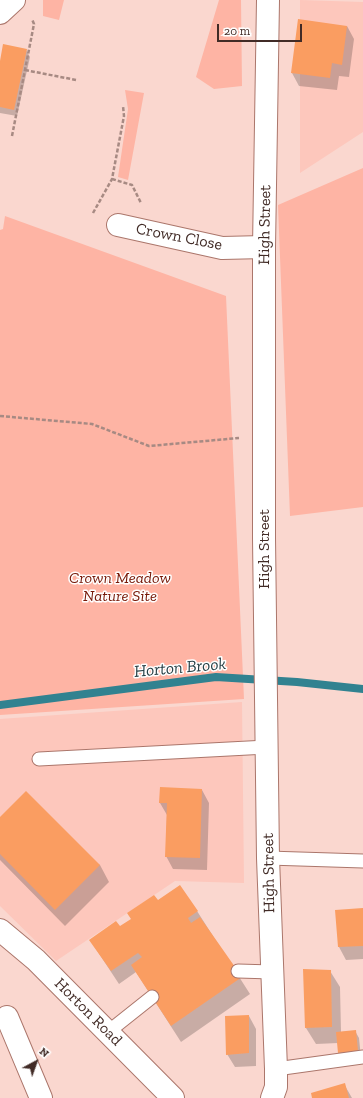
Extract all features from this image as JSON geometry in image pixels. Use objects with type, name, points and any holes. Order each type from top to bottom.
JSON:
[{"type":"street","name":"High Street","points":[[268,0],[264,246],[264,436],[265,699],[268,858],[276,1069],[276,1087],[272,1098]]},
{"type":"street","points":[[0,13],[22,6]]},
{"type":"street","name":"Crown Close","points":[[118,225],[222,248],[264,246]]},
{"type":"street","name":"Horton Road","points":[[0,930],[36,960],[173,1098]]},
{"type":"street","points":[[7,1017],[41,1098]]},
{"type":"lane","points":[[38,759],[267,747]]},
{"type":"lane","points":[[268,858],[363,861]]},
{"type":"lane","points":[[238,972],[272,972]]},
{"type":"lane","points":[[108,1032],[152,997]]},
{"type":"lane","points":[[276,1069],[363,1058]]},
{"type":"path","points":[[12,136],[34,24],[22,6]]},
{"type":"path","points":[[25,70],[76,80]]},
{"type":"path","points":[[93,213],[112,180],[124,116],[123,106]]},
{"type":"path","points":[[0,416],[92,424],[149,446],[264,436]]},
{"type":"shaded area","points":[[300,0],[363,2],[363,132],[300,173]]},
{"type":"shaded area","points":[[242,702],[244,883],[175,881],[56,961],[0,906],[0,719]]},
{"type":"green space","points":[[43,0],[64,0],[59,20],[43,16]]},
{"type":"green space","points":[[219,0],[241,0],[242,86],[214,89],[196,77]]},
{"type":"green space","points":[[125,90],[144,93],[128,180],[118,177],[128,109]]},
{"type":"green space","points":[[363,168],[363,507],[290,516],[278,205]]},
{"type":"green space","name":"Crown Meadow Nature Site","points":[[5,216],[226,296],[244,699],[0,715],[0,230],[3,229]]},
{"type":"building","points":[[298,19],[347,26],[342,65],[332,63],[330,78],[291,73]]},
{"type":"building","points":[[3,44],[27,49],[14,110],[0,107],[0,61]]},
{"type":"building","points":[[160,787],[202,789],[200,858],[165,857],[167,803],[159,803]]},
{"type":"building","points":[[26,791],[100,865],[55,910],[0,854],[0,817]]},
{"type":"building","points":[[180,885],[198,911],[188,918],[191,923],[200,917],[242,977],[171,1026],[131,965],[142,957],[138,953],[111,971],[89,940],[116,921],[120,926],[131,919],[127,913],[154,895],[158,900]]},
{"type":"building","points":[[363,908],[363,946],[338,947],[335,910]]},
{"type":"building","points":[[303,969],[331,970],[332,1027],[305,1028]]},
{"type":"building","points":[[249,1015],[249,1053],[226,1055],[225,1016]]},
{"type":"building","points":[[356,1030],[358,1051],[338,1053],[336,1032]]},
{"type":"building","points":[[345,1083],[349,1098],[312,1098],[311,1093]]},
{"type":"waterway","name":"Horton Brook","points":[[0,705],[216,677],[297,682],[363,689]]}]
